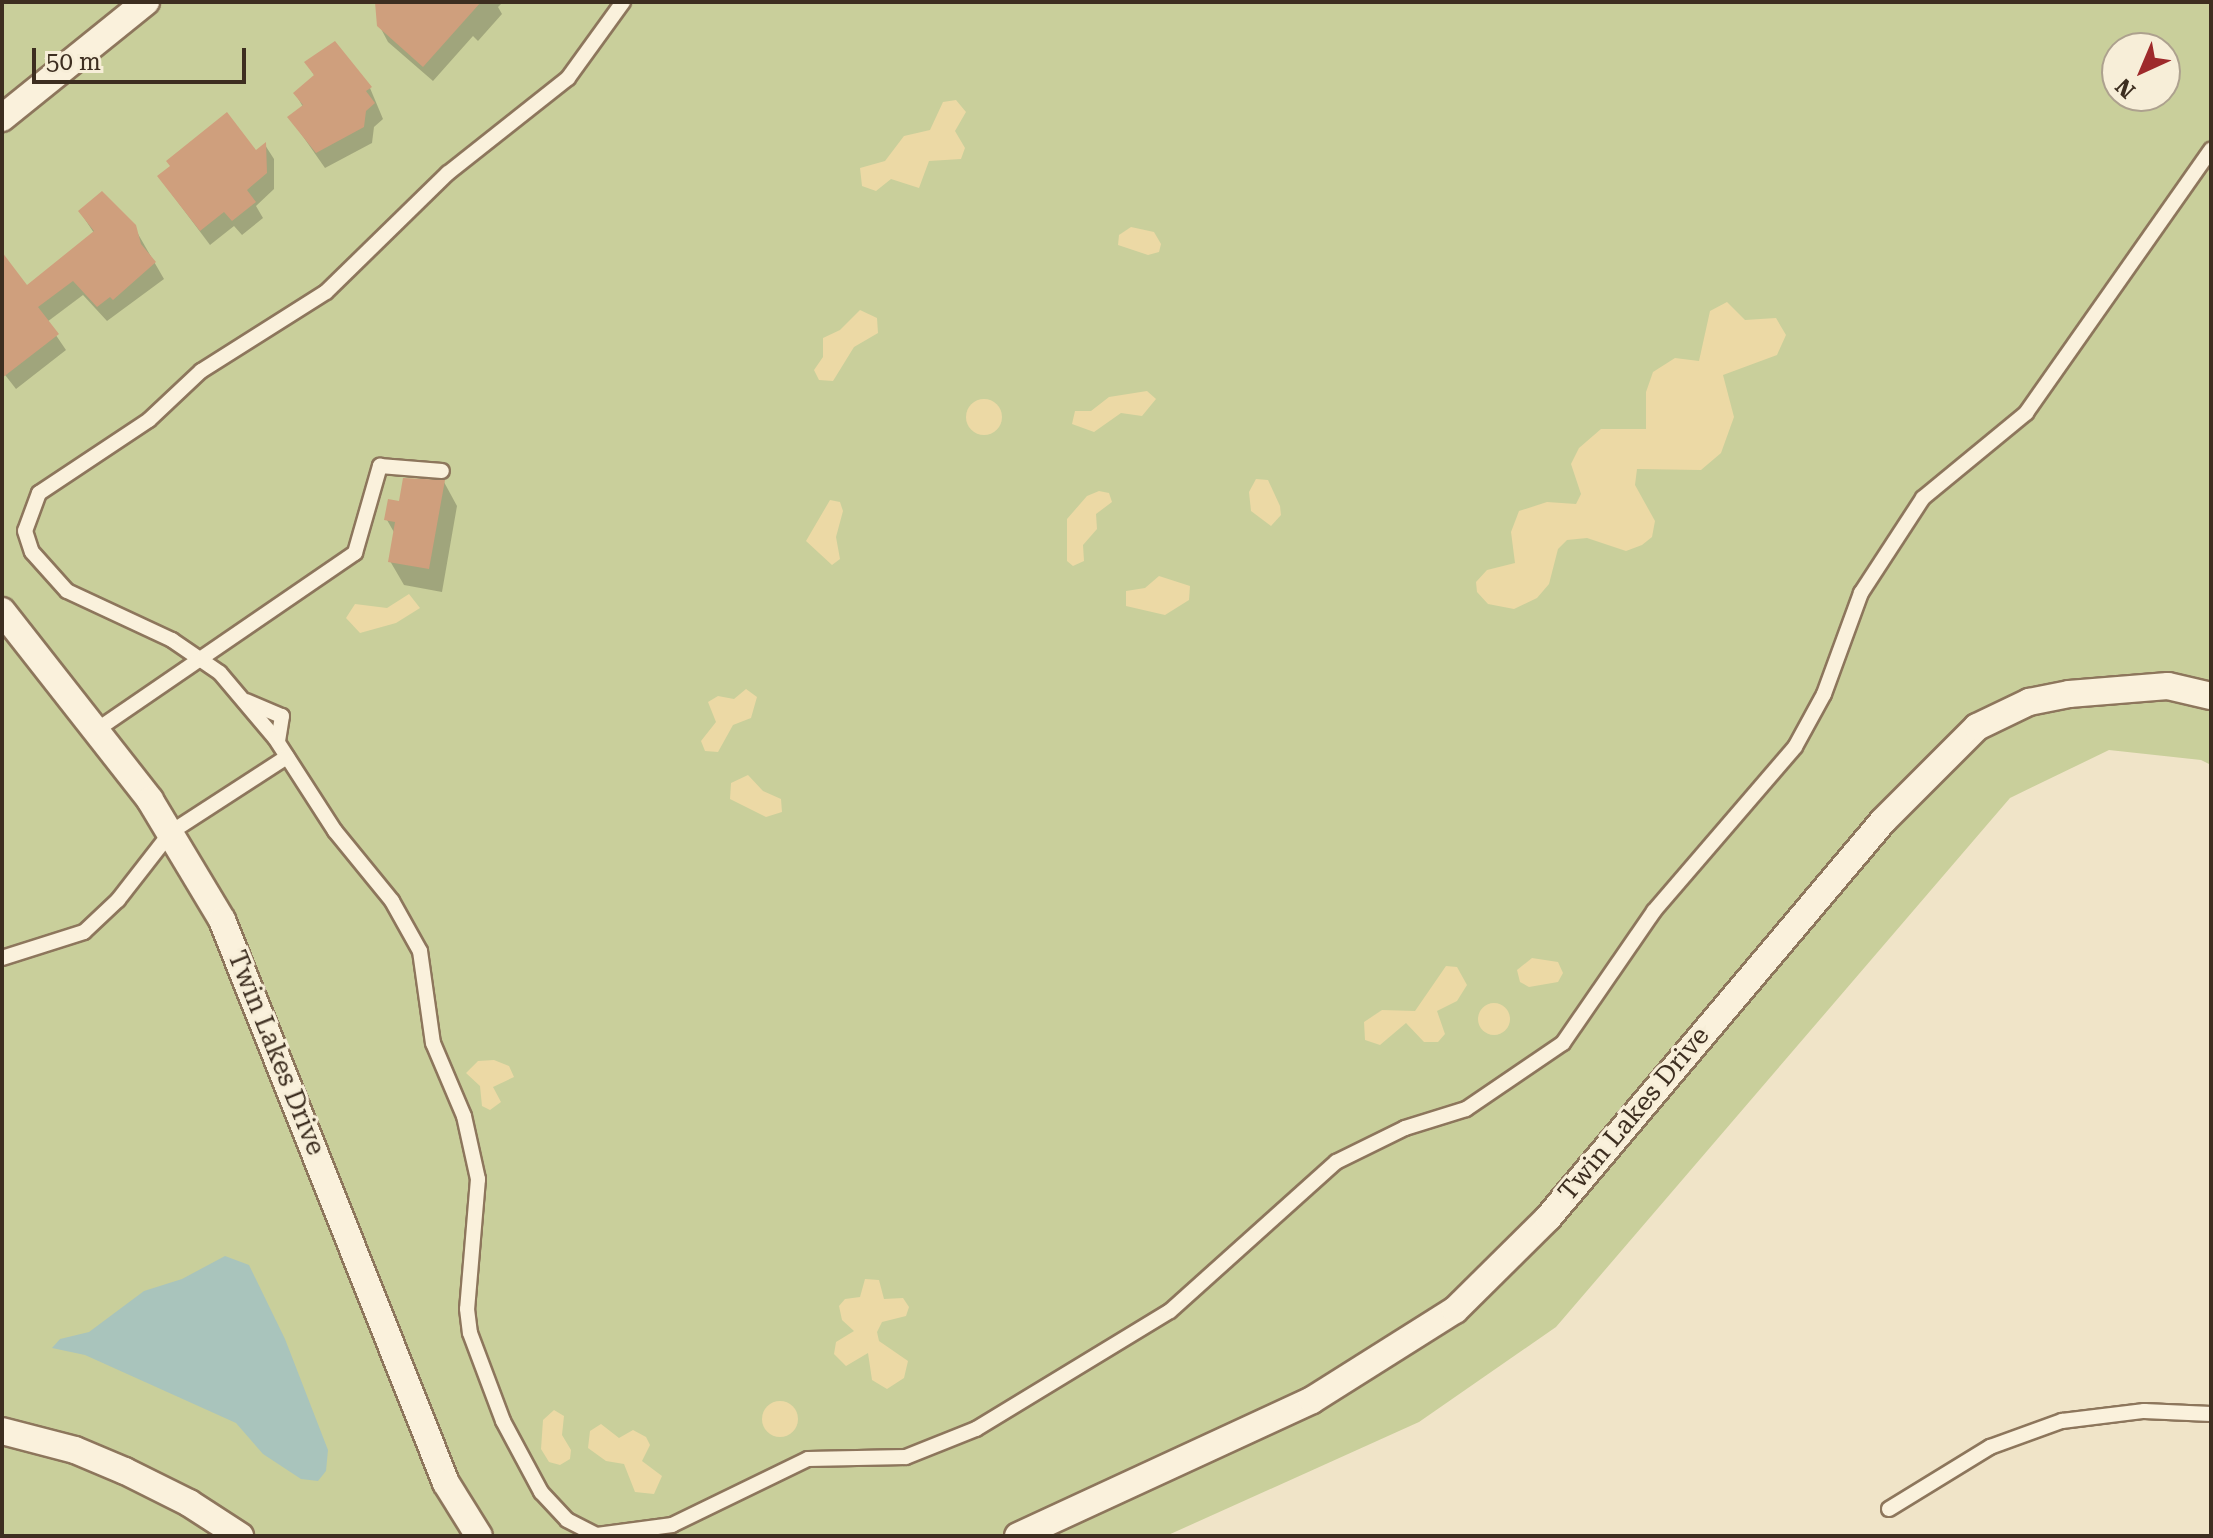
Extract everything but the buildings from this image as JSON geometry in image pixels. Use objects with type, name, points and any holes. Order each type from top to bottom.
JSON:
[{"type":"street","points":[[2,118],[146,2]]},
{"type":"street","name":"Twin Lakes Drive","points":[[2,611],[171,832],[222,920],[467,1531]]},
{"type":"street","name":"Twin Lakes Drive","points":[[1018,1536],[1312,1400],[1455,1310],[1548,1218],[1883,821],[1977,727],[2029,702],[2069,694],[2168,686],[2211,696]]},
{"type":"street","points":[[2,1431],[75,1450],[125,1471],[240,1536]]},
{"type":"lane","points":[[623,2],[583,64],[448,173],[326,292],[201,371],[149,420],[39,493],[27,517],[27,540],[56,581],[92,605],[204,657],[246,701],[278,742],[335,831],[392,901],[420,951],[433,1043],[464,1116],[478,1179],[467,1309],[470,1333],[519,1454],[554,1507],[582,1530],[617,1536],[672,1525],[808,1459],[906,1457],[930,1451],[1023,1403],[1170,1311],[1336,1162],[1405,1128],[1466,1109],[1563,1043],[1654,911],[1795,747],[1824,694],[1861,593],[1923,498],[2026,413],[2211,150]]},
{"type":"lane","points":[[95,731],[355,553],[380,466],[442,471]]},
{"type":"lane","points":[[2,958],[84,932],[118,900],[171,832],[287,757]]},
{"type":"lane","points":[[1889,1509],[1990,1447],[2062,1421],[2144,1411],[2211,1414]]},
{"type":"green space","points":[[2,2],[2211,2],[2211,765],[2201,760],[2109,750],[2010,798],[1556,1327],[1419,1422],[1166,1536],[2,1536]]},
{"type":"sand","points":[[956,100],[966,112],[955,131],[965,148],[961,159],[929,161],[919,188],[891,179],[876,191],[862,186],[860,168],[885,161],[904,136],[930,130],[943,102]]},
{"type":"sand","points":[[1131,227],[1154,232],[1161,244],[1159,252],[1148,255],[1118,245],[1119,235]]},
{"type":"sand","points":[[1727,302],[1745,320],[1776,318],[1786,335],[1777,355],[1723,375],[1734,417],[1721,453],[1701,470],[1637,469],[1635,485],[1655,521],[1652,537],[1642,545],[1626,551],[1587,538],[1567,540],[1558,549],[1549,584],[1537,598],[1514,609],[1488,604],[1477,592],[1476,582],[1487,570],[1515,563],[1511,532],[1519,511],[1547,502],[1576,504],[1581,494],[1571,464],[1579,448],[1601,429],[1646,429],[1646,392],[1653,372],[1675,358],[1699,361],[1710,311]]},
{"type":"sand","points":[[860,310],[877,318],[878,333],[854,347],[833,381],[819,380],[814,370],[823,357],[823,338],[840,330]]},
{"type":"sand","points":[[1147,391],[1156,399],[1142,416],[1121,413],[1094,432],[1072,424],[1075,411],[1091,411],[1109,397]]},
{"type":"sand","points":[[984,399],[997,404],[1002,417],[997,430],[984,435],[971,430],[966,417],[971,404]]},
{"type":"sand","points":[[1256,479],[1268,480],[1280,506],[1281,515],[1271,526],[1251,511],[1249,492]]},
{"type":"sand","points":[[1099,491],[1109,493],[1112,502],[1096,514],[1097,529],[1083,545],[1084,561],[1073,566],[1067,561],[1067,519],[1087,496]]},
{"type":"sand","points":[[830,500],[840,502],[843,511],[836,537],[840,559],[832,565],[806,541]]},
{"type":"sand","points":[[1159,576],[1190,586],[1189,600],[1165,615],[1126,606],[1126,591],[1145,588]]},
{"type":"sand","points":[[409,594],[420,608],[396,623],[360,633],[346,618],[355,604],[387,608]]},
{"type":"sand","points":[[746,689],[757,697],[751,718],[733,725],[718,752],[705,751],[701,741],[716,722],[708,702],[718,696],[734,699]]},
{"type":"sand","points":[[748,775],[763,791],[781,799],[782,812],[766,817],[730,799],[731,783]]},
{"type":"sand","points":[[1532,958],[1558,962],[1563,973],[1558,982],[1529,987],[1520,982],[1517,970]]},
{"type":"sand","points":[[1446,966],[1457,967],[1467,985],[1457,1001],[1437,1011],[1445,1034],[1438,1042],[1424,1042],[1406,1023],[1380,1045],[1365,1040],[1364,1022],[1382,1010],[1415,1011]]},
{"type":"sand","points":[[1494,1003],[1505,1008],[1510,1019],[1505,1030],[1494,1035],[1483,1030],[1478,1019],[1483,1008]]},
{"type":"sand","points":[[494,1060],[509,1066],[514,1077],[493,1087],[501,1102],[490,1110],[482,1106],[480,1086],[466,1073],[478,1061]]},
{"type":"sand","points":[[865,1279],[879,1280],[884,1299],[903,1298],[909,1307],[906,1316],[882,1322],[877,1332],[879,1341],[908,1361],[904,1378],[887,1389],[872,1380],[868,1353],[846,1366],[834,1354],[836,1342],[854,1331],[842,1320],[839,1306],[845,1299],[860,1297]]},
{"type":"sand","points":[[780,1401],[793,1406],[798,1419],[793,1432],[780,1437],[767,1432],[762,1419],[767,1406]]},
{"type":"sand","points":[[554,1410],[564,1416],[562,1435],[571,1450],[570,1459],[560,1465],[549,1462],[541,1449],[543,1420]]},
{"type":"sand","points":[[601,1424],[619,1438],[633,1430],[646,1437],[650,1445],[642,1461],[662,1476],[654,1494],[635,1492],[624,1464],[606,1461],[588,1448],[590,1431]]},
{"type":"water","points":[[225,1256],[249,1265],[285,1339],[328,1450],[326,1471],[318,1481],[301,1479],[263,1454],[236,1423],[85,1355],[52,1348],[60,1339],[89,1332],[144,1291],[182,1279]]}]
